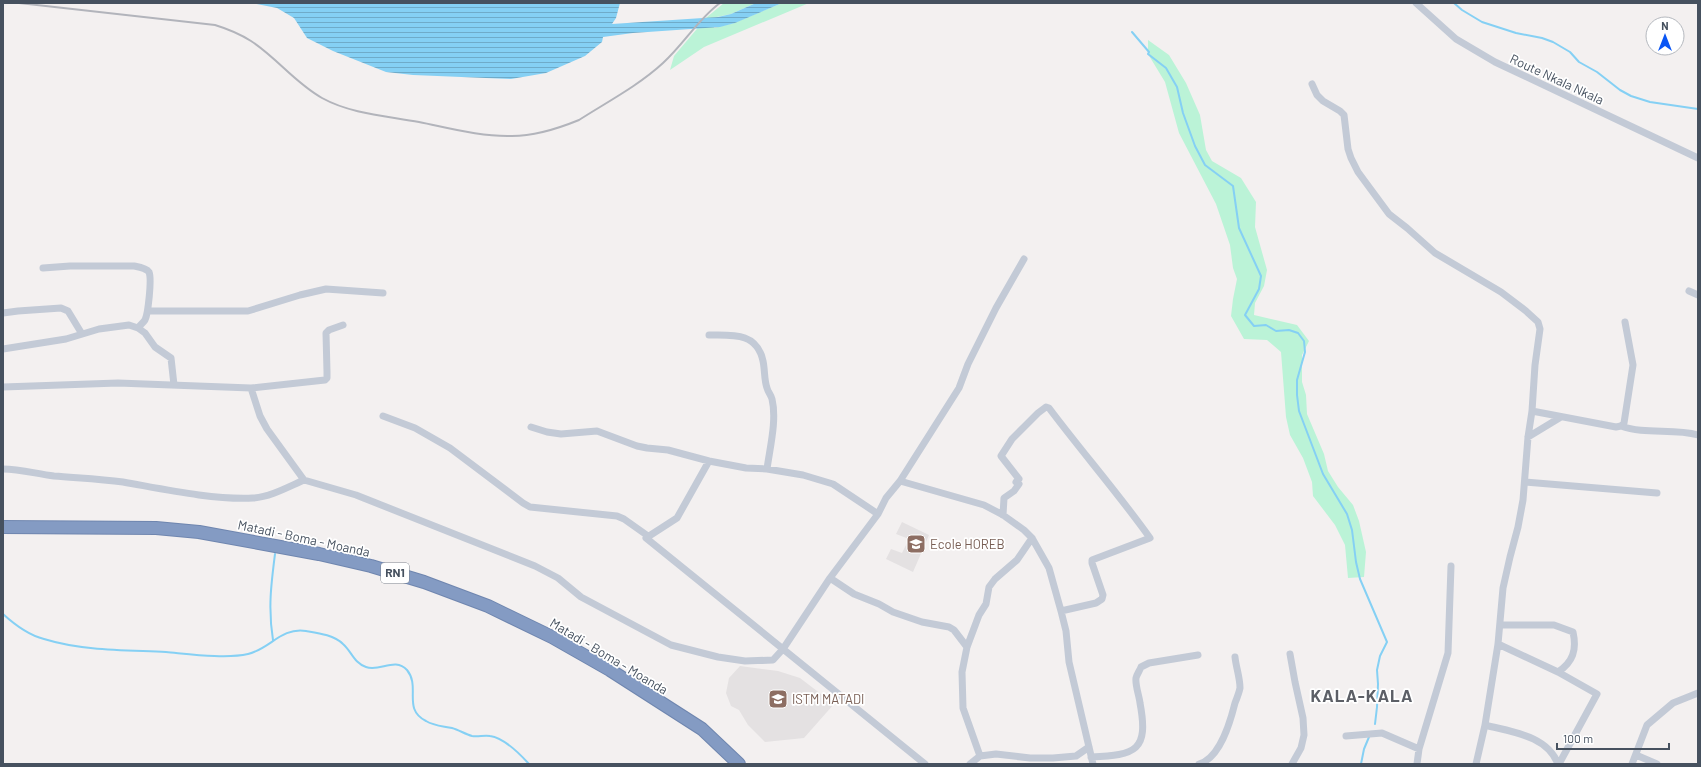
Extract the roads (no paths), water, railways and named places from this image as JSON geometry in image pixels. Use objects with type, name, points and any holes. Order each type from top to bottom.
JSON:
[{"type":"highway","name":"Matadi - Boma - Moanda","points":[[3,527],[156,528],[199,532],[319,554],[371,566],[424,582],[488,606],[552,637],[610,670],[702,730],[739,764]]},
{"type":"street","name":"Route Nkala Nkala","points":[[1416,3],[1456,39],[1495,62],[1698,158]]},
{"type":"street","points":[[1312,84],[1317,95],[1323,101],[1340,110],[1344,115],[1348,149],[1351,158],[1358,172],[1389,214],[1435,253],[1501,292],[1526,311],[1538,322],[1540,330],[1535,364],[1525,482],[1518,527],[1503,588],[1498,644],[1485,725],[1476,764]]},
{"type":"street","points":[[3,469],[18,469],[53,476],[84,478],[205,495],[253,498],[266,495],[304,480],[356,495],[535,566],[558,578],[582,597],[671,644],[718,657],[745,661],[773,660],[782,650],[830,578],[878,514],[886,498],[900,481],[959,388],[975,350],[996,308],[1024,259]]},
{"type":"street","points":[[43,268],[70,266],[127,266],[143,268],[148,272],[150,278],[148,310],[145,320],[138,328]]},
{"type":"street","points":[[148,310],[248,310],[326,289],[383,293]]},
{"type":"street","points":[[1690,292],[1698,295]]},
{"type":"street","points":[[3,313],[18,310],[61,308],[68,311],[82,334]]},
{"type":"street","points":[[1620,426],[1624,423],[1633,365],[1624,322]]},
{"type":"street","points":[[3,349],[59,340],[122,325],[129,325],[138,328],[145,333],[155,347],[171,358],[174,385]]},
{"type":"street","points":[[3,387],[118,383],[251,388],[325,380],[327,378],[326,333],[329,330],[343,325]]},
{"type":"street","points":[[709,335],[738,334],[757,347],[762,359],[767,390],[772,396],[773,405],[773,424],[767,469]]},
{"type":"street","points":[[251,388],[260,416],[267,429],[304,480]]},
{"type":"street","points":[[1003,515],[1004,498],[1014,491],[1019,484],[1016,482],[1019,479],[1001,456],[1006,446],[1022,428],[1043,408],[1049,408],[1082,452],[1125,503],[1150,538],[1092,560],[1103,595],[1102,599],[1096,603],[1061,611]]},
{"type":"street","points":[[1532,411],[1616,427],[1620,426],[1641,430],[1681,432],[1698,435]]},
{"type":"street","points":[[383,416],[415,428],[450,448],[523,504],[539,508],[617,516],[624,519],[648,536],[646,538],[782,650],[925,764]]},
{"type":"street","points":[[1528,437],[1561,417]]},
{"type":"street","points":[[531,427],[547,432],[561,434],[597,431],[637,446],[668,450],[709,461],[746,468],[767,469],[803,475],[833,484],[878,514]]},
{"type":"street","points":[[646,538],[677,518],[709,461]]},
{"type":"street","points":[[900,481],[984,505],[1003,515],[1024,530],[1032,538],[1049,568],[1061,611],[1066,631],[1070,668],[1092,761],[1116,756],[1134,749],[1139,744],[1142,736],[1144,721],[1136,678],[1141,667],[1149,663],[1198,655]]},
{"type":"street","points":[[1525,482],[1657,493]]},
{"type":"street","points":[[980,756],[963,708],[962,672],[967,647],[979,615],[986,604],[989,587],[995,579],[1017,560],[1032,538]]},
{"type":"street","points":[[1417,764],[1419,749],[1448,653],[1451,566]]},
{"type":"street","points":[[830,578],[854,594],[879,604],[893,612],[922,622],[949,627],[954,630],[967,647]]},
{"type":"street","points":[[1500,625],[1554,625],[1572,632],[1574,640],[1572,658],[1568,665],[1558,672]]},
{"type":"street","points":[[1498,644],[1558,672],[1597,694],[1558,764]]},
{"type":"street","points":[[1290,654],[1303,718],[1304,735],[1301,748],[1292,764]]},
{"type":"street","points":[[1199,764],[1206,762],[1224,740],[1224,734],[1229,724],[1240,688],[1235,657]]},
{"type":"street","points":[[1632,764],[1647,725],[1651,720],[1673,703],[1698,693]]},
{"type":"street","points":[[1485,725],[1536,739],[1551,752],[1558,764]]},
{"type":"street","points":[[1346,736],[1382,733],[1419,749]]},
{"type":"street","points":[[970,764],[980,756],[996,754],[1030,758],[1076,756],[1089,747]]},
{"type":"street","points":[[1636,755],[1657,764]]},
{"type":"water","points":[[252,3],[620,3],[616,18],[612,24],[718,17],[731,14],[756,3],[782,3],[735,23],[720,27],[633,33],[603,37],[602,42],[585,56],[546,73],[511,79],[413,75],[386,72],[333,51],[307,38],[294,18],[277,8]]},
{"type":"waterway","points":[[1454,3],[1462,10],[1482,22],[1516,33],[1542,38],[1553,42],[1570,52],[1579,62],[1597,72],[1620,90],[1631,96],[1650,102],[1698,109]]},
{"type":"waterway","points":[[1132,32],[1149,52],[1148,54],[1166,68],[1177,87],[1183,113],[1195,146],[1205,165],[1233,186],[1239,228],[1261,276],[1259,289],[1245,315],[1254,326],[1266,325],[1276,331],[1289,330],[1298,333],[1304,341],[1305,352],[1297,380],[1299,411],[1323,474],[1347,514],[1352,530],[1356,562],[1360,579],[1387,642],[1380,656],[1377,670],[1378,684],[1375,724]]},
{"type":"waterway","points":[[273,640],[270,607],[275,554]]},
{"type":"waterway","points":[[3,614],[12,622],[33,635],[59,643],[89,648],[166,652],[207,656],[248,654],[263,648],[289,632],[306,631],[326,635],[339,641],[359,663],[366,667],[377,668],[398,665],[407,670],[411,677],[413,704],[415,710],[419,716],[429,723],[455,729],[472,736],[495,737],[511,747],[529,764]]},
{"type":"waterway","points":[[1361,764],[1364,749],[1369,737]]},
{"type":"railway","points":[[19,3],[215,25],[234,32],[251,41],[312,92],[345,108],[465,132],[500,136],[521,136],[538,133],[579,120],[643,79],[663,63],[671,56],[705,16],[720,3]]},
{"type":"place","name":"Ecole HOREB","points":[[916,544]]},
{"type":"place","name":"ISTM MATADI","points":[[778,699]]},
{"type":"district","name":"KALA-KALA","points":[[1362,696]]}]
